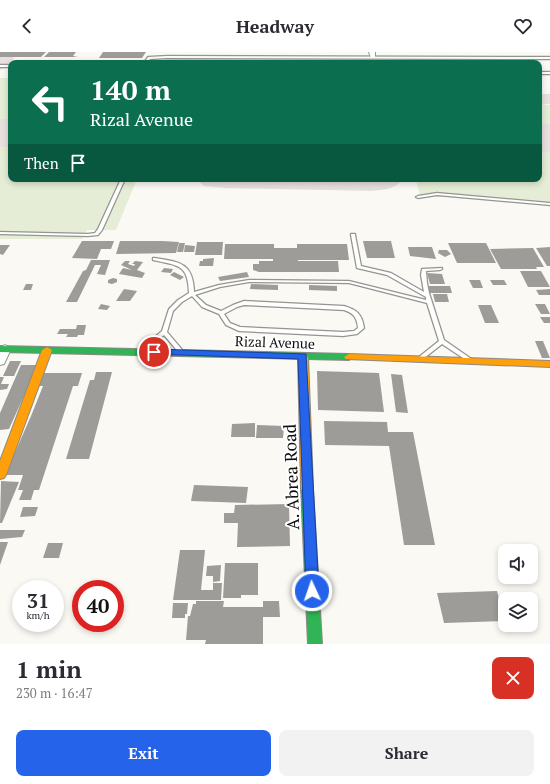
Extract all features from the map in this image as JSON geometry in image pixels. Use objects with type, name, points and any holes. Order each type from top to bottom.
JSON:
[{"type":"street","name":"Rizal Avenue","points":[[3,349],[470,360],[550,364]]},
{"type":"street","points":[[0,361],[3,349]]},
{"type":"street","points":[[0,475],[47,350]]},
{"type":"street","name":"A. Abrea Road","points":[[303,356],[308,514],[315,644]]},
{"type":"lane","points":[[147,60],[160,57],[372,54],[550,58]]},
{"type":"lane","points":[[0,233],[96,234],[100,230],[122,182]]},
{"type":"lane","points":[[418,198],[437,194],[550,204]]},
{"type":"lane","points":[[353,235],[359,267],[389,274],[428,296]]},
{"type":"lane","points":[[155,259],[171,262],[181,266],[191,276],[192,294],[204,306],[221,314],[228,324],[239,329],[343,334],[355,333],[360,328],[358,314],[344,308],[244,303],[221,314]]},
{"type":"lane","points":[[440,268],[426,269],[423,271],[428,296],[442,340],[470,360]]},
{"type":"lane","points":[[141,352],[164,332],[171,310],[180,301],[192,294],[219,286],[249,281],[340,281],[365,285],[430,302]]},
{"type":"lane","points":[[164,332],[182,353]]},
{"type":"lane","points":[[420,360],[442,340]]},
{"type":"green space","points":[[366,57],[372,60],[151,59]]},
{"type":"green space","points":[[0,78],[8,78],[8,123],[0,123]]},
{"type":"green space","points":[[542,104],[550,105],[550,128],[542,128]]},
{"type":"green space","points":[[0,143],[8,143],[8,182],[136,182],[116,230],[87,230],[82,239],[0,239]]},
{"type":"green space","points":[[542,149],[550,149],[550,205],[420,195],[416,182],[542,182]]},
{"type":"building","points":[[0,52],[46,52],[41,57],[0,57]]},
{"type":"building","points":[[49,52],[76,52],[73,56],[78,57],[44,57]]},
{"type":"building","points":[[103,52],[146,52],[142,58],[99,58]]},
{"type":"building","points":[[82,241],[114,241],[111,249],[101,249],[97,259],[72,258]]},
{"type":"building","points":[[120,241],[179,242],[176,253],[116,254]]},
{"type":"building","points":[[363,241],[391,241],[395,258],[367,258]]},
{"type":"building","points":[[197,242],[223,242],[222,255],[195,255]]},
{"type":"building","points":[[179,243],[185,243],[183,252],[177,252]]},
{"type":"building","points":[[448,243],[486,243],[496,263],[457,263]]},
{"type":"building","points":[[225,244],[274,244],[274,248],[297,248],[297,244],[347,244],[349,260],[298,260],[338,261],[339,272],[259,272],[253,270],[253,264],[259,264],[259,261],[273,261],[273,259],[224,259]]},
{"type":"building","points":[[0,245],[10,245],[3,255],[0,254]]},
{"type":"building","points":[[185,245],[195,246],[194,252],[184,252]]},
{"type":"building","points":[[408,247],[432,247],[436,259],[410,256]]},
{"type":"building","points":[[550,247],[550,266],[547,266],[536,248]]},
{"type":"building","points":[[533,248],[544,267],[536,267],[537,269],[501,269],[490,249]]},
{"type":"building","points":[[439,250],[447,250],[451,254],[445,257],[438,253]]},
{"type":"building","points":[[214,258],[213,266],[199,266],[200,261],[203,261],[203,259]]},
{"type":"building","points":[[91,260],[110,260],[105,275],[97,274],[101,265],[95,265],[77,302],[66,302],[83,271],[86,270]]},
{"type":"building","points":[[125,261],[130,261],[128,264],[134,266],[135,264],[132,264],[135,261],[143,262],[137,270],[145,273],[142,278],[119,274],[123,268],[132,270],[121,265]]},
{"type":"building","points":[[164,268],[173,269],[171,273],[161,272]]},
{"type":"building","points":[[520,271],[541,271],[550,287],[528,287]]},
{"type":"building","points":[[174,272],[184,277],[180,280],[170,275]]},
{"type":"building","points":[[247,272],[249,277],[220,281],[218,277]]},
{"type":"building","points":[[427,273],[442,274],[445,284],[430,284]]},
{"type":"building","points":[[113,278],[117,279],[117,282],[112,284],[108,283],[108,280]]},
{"type":"building","points":[[469,280],[480,280],[483,288],[473,288]]},
{"type":"building","points":[[490,280],[504,280],[507,285],[493,285]]},
{"type":"building","points":[[26,284],[33,284],[31,290],[23,290]]},
{"type":"building","points":[[251,284],[278,285],[278,290],[250,289]]},
{"type":"building","points":[[309,285],[337,286],[337,291],[309,290]]},
{"type":"building","points":[[428,286],[450,286],[452,293],[430,293]]},
{"type":"building","points":[[124,289],[137,291],[130,301],[116,301]]},
{"type":"building","points":[[550,289],[550,295],[539,295],[536,290]]},
{"type":"building","points":[[433,294],[447,294],[449,302],[435,302]]},
{"type":"building","points":[[101,304],[110,306],[107,310],[98,309]]},
{"type":"building","points":[[535,304],[545,304],[550,314],[541,314]]},
{"type":"building","points":[[478,305],[491,305],[499,323],[485,323]]},
{"type":"building","points":[[540,317],[550,317],[550,323],[544,323]]},
{"type":"building","points":[[77,325],[86,325],[84,335],[78,335],[77,337],[66,337],[68,334],[57,334],[60,329],[76,329]]},
{"type":"building","points":[[535,341],[543,341],[550,358],[542,358]]},
{"type":"building","points":[[10,361],[21,361],[14,376],[3,376]]},
{"type":"building","points":[[21,365],[38,365],[9,429],[0,430],[0,413]]},
{"type":"building","points":[[317,371],[379,373],[384,412],[318,410]]},
{"type":"building","points":[[96,372],[112,372],[89,459],[66,459],[90,380],[94,380]]},
{"type":"building","points":[[44,373],[82,373],[78,386],[73,386],[39,490],[34,490],[31,500],[19,500],[23,490],[18,490],[23,475],[5,475],[43,386],[39,386]]},
{"type":"building","points":[[391,374],[402,375],[408,413],[396,412]]},
{"type":"building","points":[[0,377],[4,377],[1,384],[9,384],[7,389],[0,390]]},
{"type":"building","points":[[324,421],[387,422],[388,432],[413,432],[435,545],[404,545],[389,446],[325,445]]},
{"type":"building","points":[[255,423],[255,437],[231,437],[232,424]]},
{"type":"building","points":[[257,425],[284,426],[283,438],[256,438]]},
{"type":"building","points":[[1,481],[19,482],[2,523],[0,523]]},
{"type":"building","points":[[194,485],[248,487],[246,503],[191,501]]},
{"type":"building","points":[[289,504],[290,546],[237,547],[238,523],[224,523],[224,513],[234,513],[235,505]]},
{"type":"building","points":[[23,507],[38,507],[35,516],[20,517]]},
{"type":"building","points":[[0,530],[25,530],[22,537],[0,539]]},
{"type":"building","points":[[0,542],[8,542],[0,565]]},
{"type":"building","points":[[48,543],[63,543],[59,558],[43,558]]},
{"type":"building","points":[[180,550],[205,550],[201,590],[213,590],[213,583],[222,583],[221,600],[173,600]]},
{"type":"building","points":[[225,563],[258,563],[258,595],[241,595],[241,598],[223,598]]},
{"type":"building","points":[[221,565],[220,581],[213,582],[213,576],[206,576],[207,566]]},
{"type":"building","points":[[497,591],[498,621],[444,623],[437,593]]},
{"type":"building","points":[[196,601],[224,601],[223,607],[263,607],[263,601],[279,601],[280,617],[263,617],[263,644],[205,644],[206,640],[186,640],[188,616],[190,616],[193,604],[196,604]]},
{"type":"building","points":[[173,603],[188,603],[185,618],[172,618]]},
{"type":"taxiway","points":[[0,65],[7,58]]},
{"type":"taxiway","points":[[542,99],[550,99]]},
{"type":"taxiway","points":[[225,182],[372,184],[385,182]]},
{"type":"runway","points":[[0,133],[8,133]]},
{"type":"runway","points":[[542,138],[550,138]]},
{"type":"traffic: fast","points":[[0,349],[349,357]]},
{"type":"traffic: fast","points":[[307,489],[315,644]]},
{"type":"traffic: slow","points":[[0,475],[47,350]]},
{"type":"traffic: slow","points":[[303,357],[307,489]]},
{"type":"traffic: slow","points":[[349,357],[550,364]]},
{"type":"route","points":[[154,352],[303,356],[312,591]]}]
